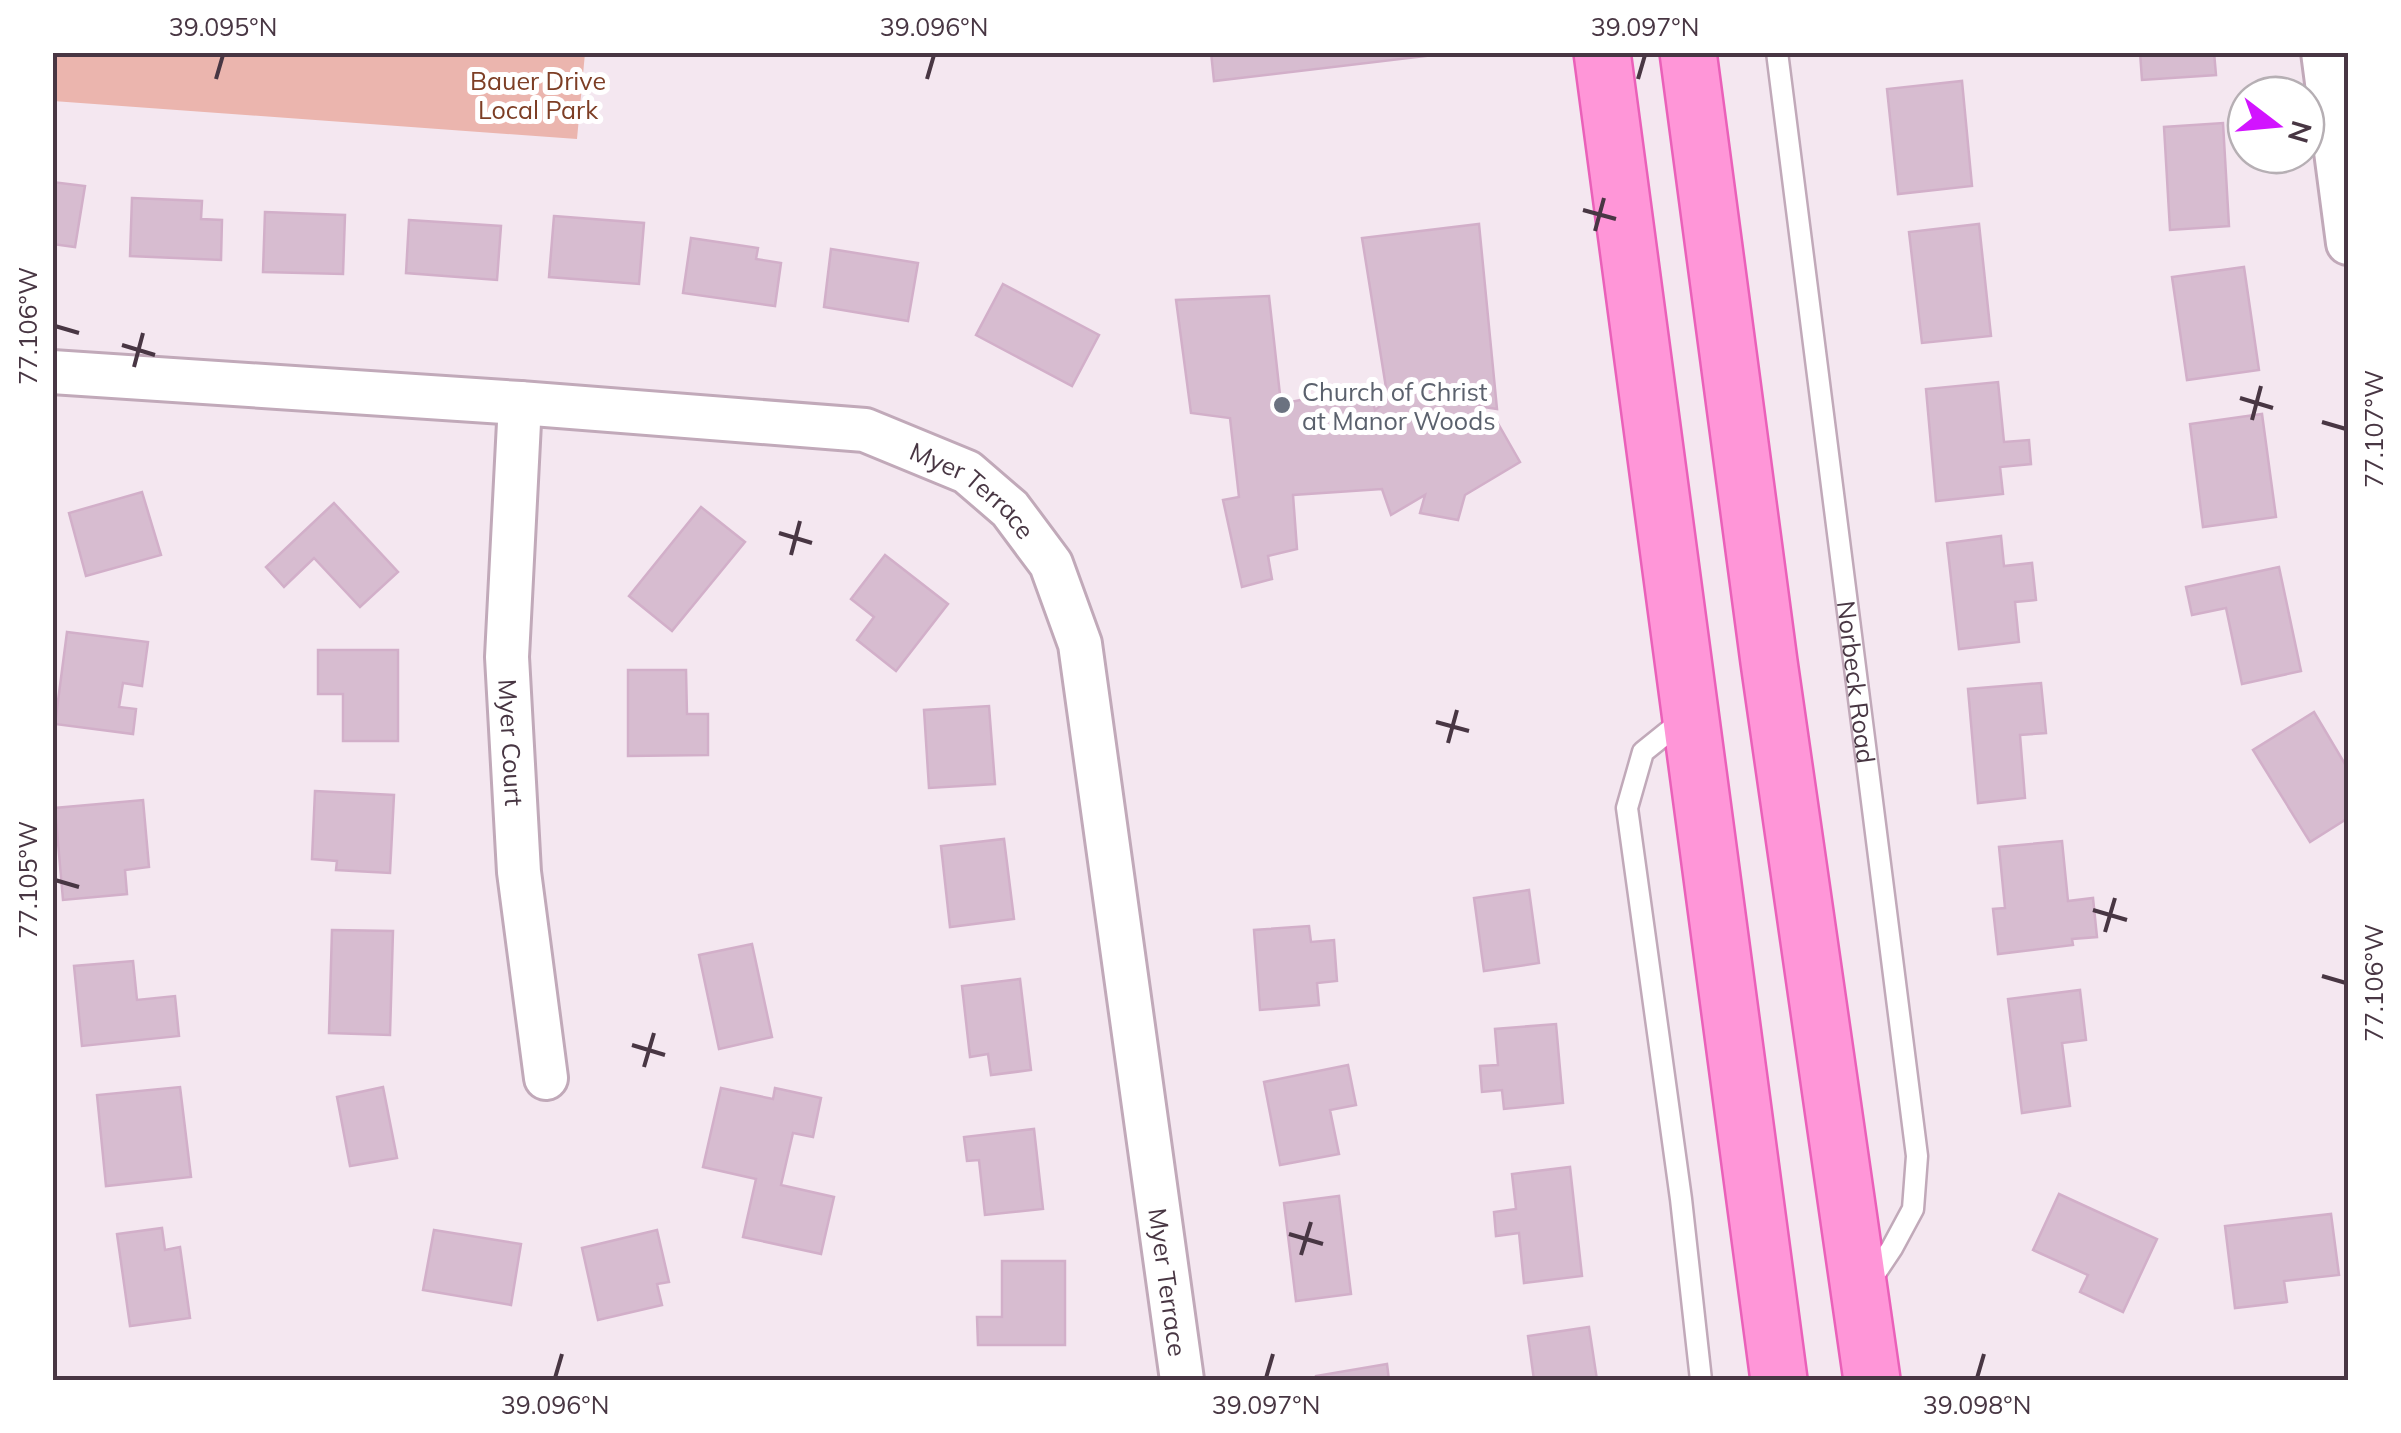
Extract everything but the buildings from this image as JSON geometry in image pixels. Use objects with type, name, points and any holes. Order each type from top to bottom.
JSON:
[{"type":"main road","points":[[1602,52],[1778,1380]]},
{"type":"main road","points":[[1688,52],[1766,642],[1872,1380]]},
{"type":"main road","points":[[1768,1300],[1806,1380]]},
{"type":"street","points":[[2322,52],[2348,243]]},
{"type":"street","name":"Myer Terrace","points":[[52,372],[865,430],[967,472],[1010,509],[1051,564],[1080,644],[1182,1380]]},
{"type":"street","name":"Myer Court","points":[[520,403],[507,657],[518,872],[546,1078]]},
{"type":"lane","name":"Norbeck Road","points":[[1777,52],[1917,1156],[1913,1210],[1860,1296]]},
{"type":"lane","points":[[1688,716],[1643,752],[1627,808],[1702,1380]]},
{"type":"green space","name":"Bauer Drive Local Park","points":[[52,53],[585,53],[577,139],[53,101]]},
{"type":"place","name":"Church of Christ at Manor Woods","points":[[1282,405]]}]
